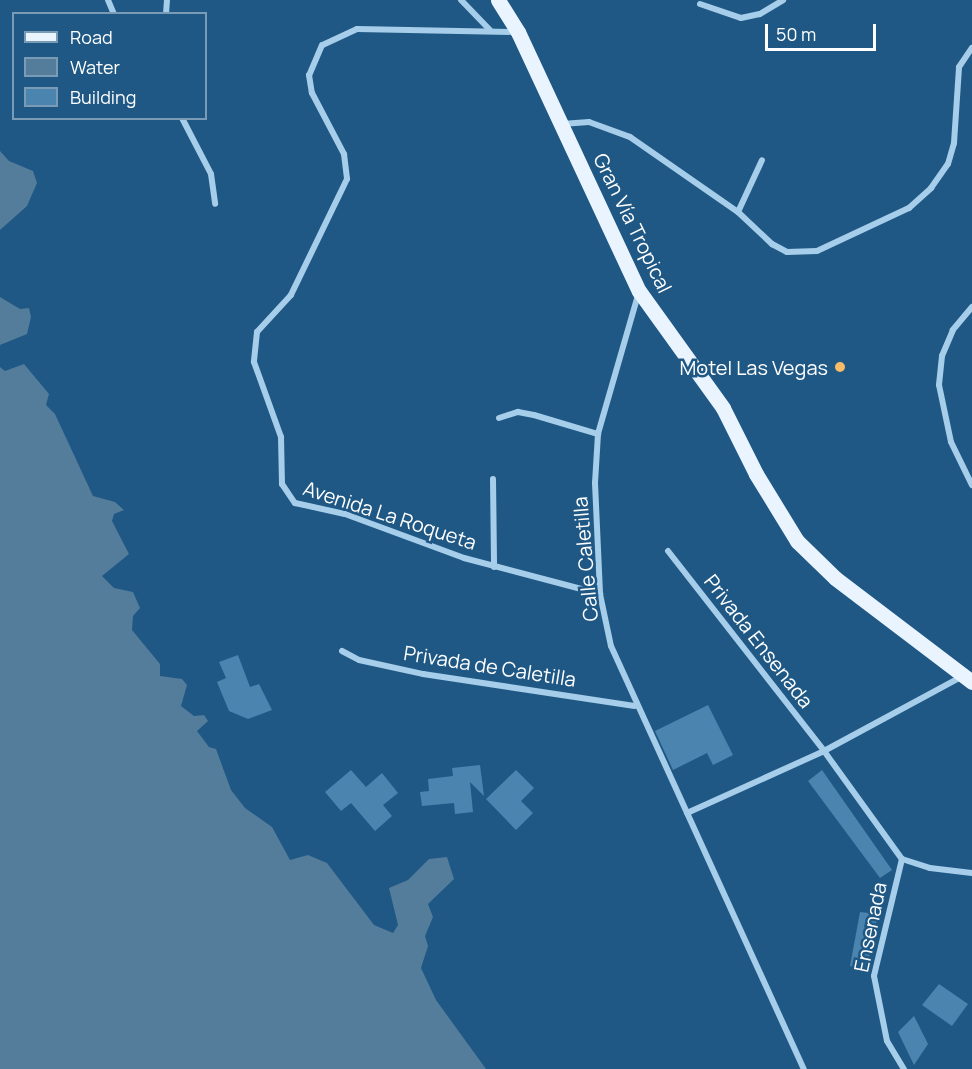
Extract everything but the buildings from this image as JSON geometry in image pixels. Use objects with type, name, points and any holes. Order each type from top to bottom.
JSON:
[{"type":"main road","name":"Gran Vía Tropical","points":[[498,0],[518,32],[639,291],[723,408],[756,474],[797,541],[835,578],[967,679]]},
{"type":"street","points":[[461,0],[490,30]]},
{"type":"street","points":[[700,4],[741,18],[760,14],[783,0]]},
{"type":"street","name":"Avenida La Roqueta","points":[[518,32],[357,29],[322,45],[309,75],[312,93],[344,154],[347,179],[291,295],[264,320],[253,346],[254,362],[281,437],[282,484],[287,496],[301,507],[345,514],[494,567],[600,594]]},
{"type":"street","points":[[562,124],[589,122],[630,137],[738,212],[772,244],[800,253],[848,240],[909,208],[931,188],[948,164],[954,143],[959,67],[972,48]]},
{"type":"street","points":[[183,120],[211,174],[215,204]]},
{"type":"street","points":[[738,212],[762,160]]},
{"type":"street","name":"Calle Caletilla","points":[[639,291],[598,434],[595,483],[600,594],[611,646],[636,706],[804,1069]]},
{"type":"street","points":[[972,308],[953,330],[942,356],[939,385],[951,442],[972,485]]},
{"type":"street","points":[[499,418],[518,412],[598,434]]},
{"type":"street","points":[[493,479],[494,567]]},
{"type":"street","name":"Privada Ensenada","points":[[668,551],[824,751]]},
{"type":"street","name":"Privada de Caletilla","points":[[342,651],[359,660],[423,674],[636,706]]},
{"type":"street","points":[[687,813],[824,751],[967,679]]},
{"type":"street","name":"Ensenada","points":[[824,751],[902,859],[930,868],[972,873]]},
{"type":"street","name":"Ensenada","points":[[902,859],[874,976],[887,1041],[904,1069]]},
{"type":"water","points":[[0,151],[9,161],[33,171],[37,183],[27,206],[0,230]]},
{"type":"water","points":[[0,297],[20,309],[29,308],[31,317],[27,334],[0,345]]},
{"type":"water","points":[[24,364],[49,394],[46,405],[55,414],[93,496],[115,502],[124,510],[114,514],[112,521],[129,554],[102,576],[114,588],[133,592],[140,608],[133,616],[132,630],[160,664],[160,676],[182,679],[187,685],[181,706],[194,716],[204,715],[208,721],[197,731],[209,747],[216,749],[231,790],[245,808],[272,827],[290,860],[308,855],[327,863],[374,925],[393,933],[398,925],[389,888],[408,880],[429,859],[447,857],[454,879],[428,904],[433,917],[425,936],[428,946],[421,968],[436,1000],[486,1069],[0,1069],[0,367],[5,371]]},
{"type":"place","name":"Motel Las Vegas","points":[[840,367]]}]
